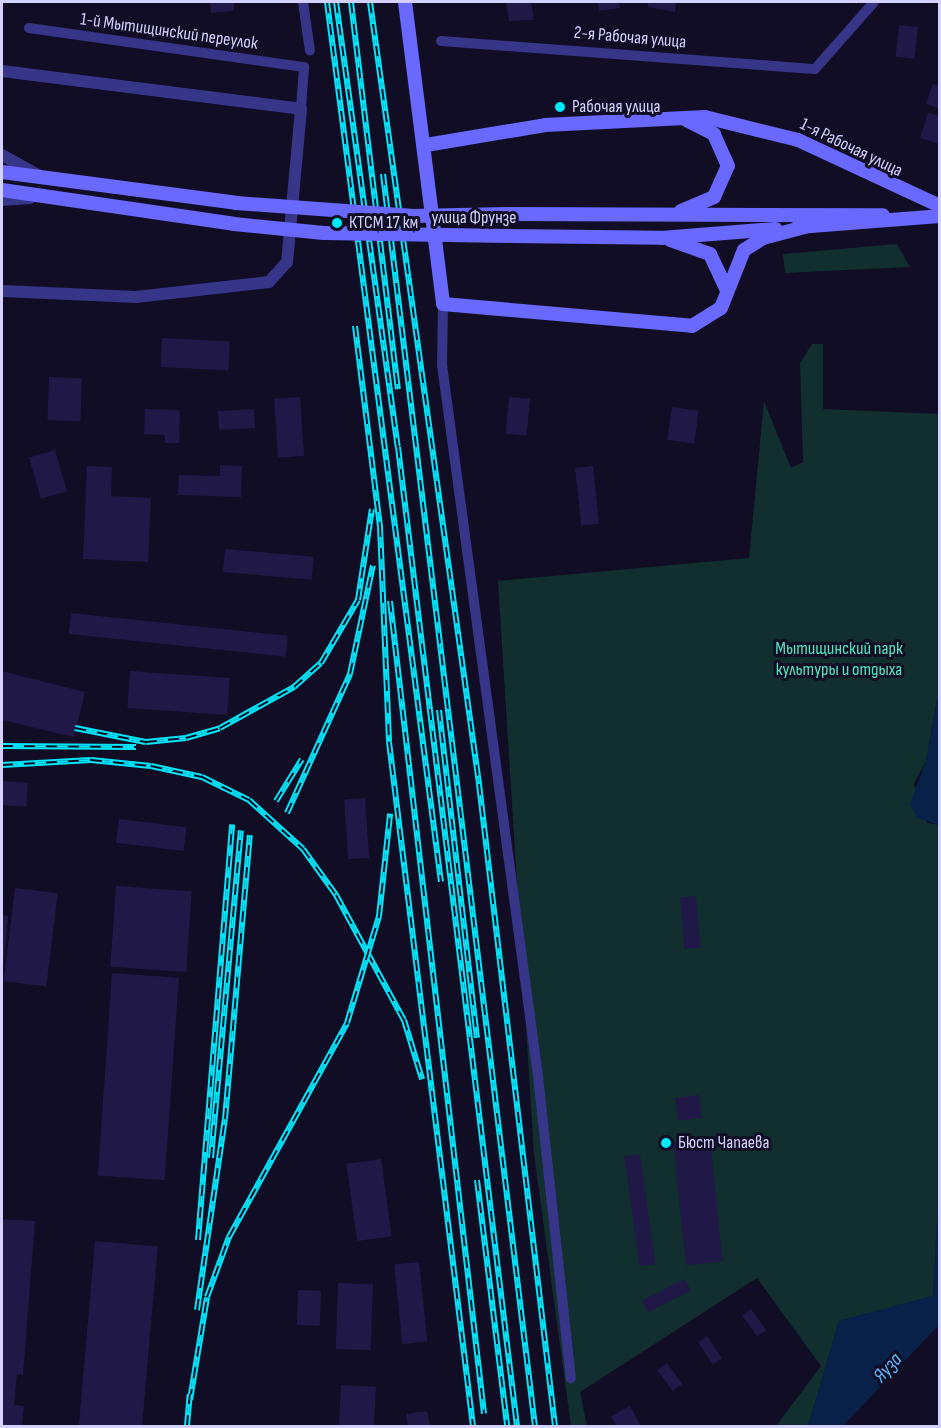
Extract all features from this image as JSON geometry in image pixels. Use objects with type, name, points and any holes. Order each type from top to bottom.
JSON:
[{"type":"main road","points":[[405,2],[426,145],[443,304],[692,326],[716,314],[744,250],[763,238],[805,227]]},
{"type":"main road","points":[[664,217],[707,203],[728,175],[720,141],[707,129],[681,119]]},
{"type":"main road","name":"1-я Рабочая улица","points":[[426,145],[545,125],[681,119],[725,120],[798,140],[939,206]]},
{"type":"main road","name":"улица Фрунзе","points":[[2,172],[47,180],[236,203],[411,216],[507,214],[664,217],[820,212],[912,218]]},
{"type":"main road","name":"улица Фрунзе","points":[[2,190],[42,198],[234,224],[324,233],[661,237],[939,216]]},
{"type":"main road","points":[[661,237],[710,254],[727,292]]},
{"type":"street","points":[[303,2],[310,51]]},
{"type":"street","name":"2-я Рабочая улица","points":[[441,40],[815,69],[874,2]]},
{"type":"street","name":"1-й Мытищинский переулок","points":[[29,28],[304,68],[301,109]]},
{"type":"street","points":[[2,71],[301,109],[287,262],[269,282],[125,297],[2,291]]},
{"type":"street","points":[[2,155],[47,180]]},
{"type":"street","points":[[2,200],[42,198]]},
{"type":"street","points":[[443,304],[442,365],[538,1076],[571,1378]]},
{"type":"green space","points":[[897,244],[910,267],[785,273],[783,254]]},
{"type":"green space","name":"Мытищинский парк культуры и отдыха","points":[[812,344],[823,344],[823,409],[939,414],[939,689],[926,761],[914,784],[927,823],[940,825],[940,1182],[933,1296],[839,1321],[808,1426],[776,1426],[821,1366],[757,1278],[580,1392],[587,1426],[571,1426],[534,1154],[498,581],[749,558],[764,401],[791,468],[803,462],[800,363]]},
{"type":"water","points":[[939,689],[940,825],[917,818],[910,804],[926,761]]},
{"type":"water","name":"Яуза","points":[[939,1182],[939,1325],[843,1426],[808,1426],[839,1321],[933,1296]]},
{"type":"building","points":[[210,2],[234,2],[234,11],[211,13]]},
{"type":"building","points":[[506,2],[531,2],[534,20],[509,21]]},
{"type":"building","points":[[598,2],[619,2],[620,8],[599,11]]},
{"type":"building","points":[[648,2],[676,2],[675,12],[648,7]]},
{"type":"building","points":[[899,25],[918,27],[915,59],[896,57]]},
{"type":"building","points":[[933,84],[940,86],[940,109],[926,104]]},
{"type":"building","points":[[928,113],[940,116],[940,144],[920,138]]},
{"type":"building","points":[[162,338],[230,342],[228,371],[160,367]]},
{"type":"building","points":[[49,377],[82,378],[80,421],[47,420]]},
{"type":"building","points":[[300,397],[304,456],[278,458],[274,399]]},
{"type":"building","points":[[509,397],[530,399],[527,436],[506,434]]},
{"type":"building","points":[[672,407],[699,411],[694,443],[667,440]]},
{"type":"building","points":[[145,409],[180,410],[179,443],[165,443],[165,435],[144,434]]},
{"type":"building","points":[[254,409],[255,428],[219,430],[218,411]]},
{"type":"building","points":[[55,450],[67,491],[41,499],[29,457]]},
{"type":"building","points":[[220,465],[242,466],[241,497],[178,495],[179,475],[220,476]]},
{"type":"building","points":[[87,466],[112,467],[111,496],[151,498],[148,562],[83,559]]},
{"type":"building","points":[[593,466],[599,524],[581,526],[575,468]]},
{"type":"building","points":[[225,549],[314,557],[312,580],[223,572]]},
{"type":"building","points":[[71,613],[288,636],[286,657],[69,634]]},
{"type":"building","points":[[2,671],[85,692],[74,737],[2,720]]},
{"type":"building","points":[[130,671],[230,678],[227,715],[127,708]]},
{"type":"building","points":[[2,781],[28,783],[26,807],[2,805]]},
{"type":"building","points":[[365,798],[369,858],[348,859],[344,799]]},
{"type":"building","points":[[119,819],[186,827],[184,851],[116,843]]},
{"type":"building","points":[[116,886],[192,891],[186,972],[110,967]]},
{"type":"building","points":[[15,888],[58,893],[46,987],[4,981]]},
{"type":"building","points":[[696,896],[701,948],[685,949],[680,897]]},
{"type":"building","points":[[2,915],[8,916],[3,972],[2,971]]},
{"type":"building","points":[[112,973],[179,978],[165,1180],[98,1176]]},
{"type":"building","points":[[699,1095],[702,1118],[678,1121],[675,1098]]},
{"type":"building","points":[[710,1140],[723,1261],[686,1265],[673,1144]]},
{"type":"building","points":[[640,1154],[655,1264],[640,1266],[624,1156]]},
{"type":"building","points":[[381,1159],[392,1236],[357,1241],[346,1164]]},
{"type":"building","points":[[2,1219],[35,1221],[23,1375],[17,1374],[14,1405],[24,1406],[22,1426],[2,1426]]},
{"type":"building","points":[[95,1241],[158,1246],[142,1426],[79,1426]]},
{"type":"building","points":[[419,1262],[427,1342],[402,1344],[394,1265]]},
{"type":"building","points":[[685,1279],[691,1291],[648,1312],[642,1301]]},
{"type":"building","points":[[338,1283],[373,1284],[371,1350],[336,1349]]},
{"type":"building","points":[[298,1290],[321,1291],[320,1326],[297,1325]]},
{"type":"building","points":[[751,1309],[766,1330],[757,1337],[742,1315]]},
{"type":"building","points":[[707,1336],[722,1358],[713,1365],[698,1342]]},
{"type":"building","points":[[667,1363],[682,1384],[673,1391],[657,1370]]},
{"type":"building","points":[[341,1385],[376,1387],[374,1426],[339,1426]]},
{"type":"building","points":[[630,1406],[641,1426],[616,1426],[611,1416]]},
{"type":"building","points":[[427,1411],[430,1426],[408,1426],[406,1414]]},
{"type":"railway","points":[[327,2],[441,882]]},
{"type":"railway","points":[[336,2],[398,447],[517,1426]]},
{"type":"railway","points":[[351,2],[398,389]]},
{"type":"railway","points":[[370,2],[479,784],[555,1426]]},
{"type":"railway","points":[[383,174],[535,1426]]},
{"type":"railway","points":[[355,326],[380,526],[389,742],[473,1426]]},
{"type":"railway","points":[[75,728],[146,742],[186,738],[220,728],[294,687],[321,663],[358,600],[372,509]]},
{"type":"railway","points":[[287,813],[350,674],[373,565]]},
{"type":"railway","points":[[390,601],[484,1414]]},
{"type":"railway","points":[[439,710],[477,1038]]},
{"type":"railway","points":[[2,746],[136,747]]},
{"type":"railway","points":[[276,801],[302,759]]},
{"type":"railway","points":[[2,765],[91,760],[151,766],[202,777],[249,800],[303,849],[336,895],[404,1020],[422,1079]]},
{"type":"railway","points":[[190,1400],[207,1297],[229,1237],[347,1023],[379,916],[390,814]]},
{"type":"railway","points":[[198,1240],[232,824]]},
{"type":"railway","points":[[211,1158],[241,830]]},
{"type":"railway","points":[[197,1310],[225,1119],[250,835]]},
{"type":"railway","points":[[477,1180],[507,1426]]},
{"type":"railway","points":[[187,1426],[190,1394]]},
{"type":"place","name":"Рабочая улица","points":[[560,107]]},
{"type":"place","name":"КТСМ 17 км","points":[[337,223]]},
{"type":"place","name":"Бюст Чапаева","points":[[666,1143]]}]
